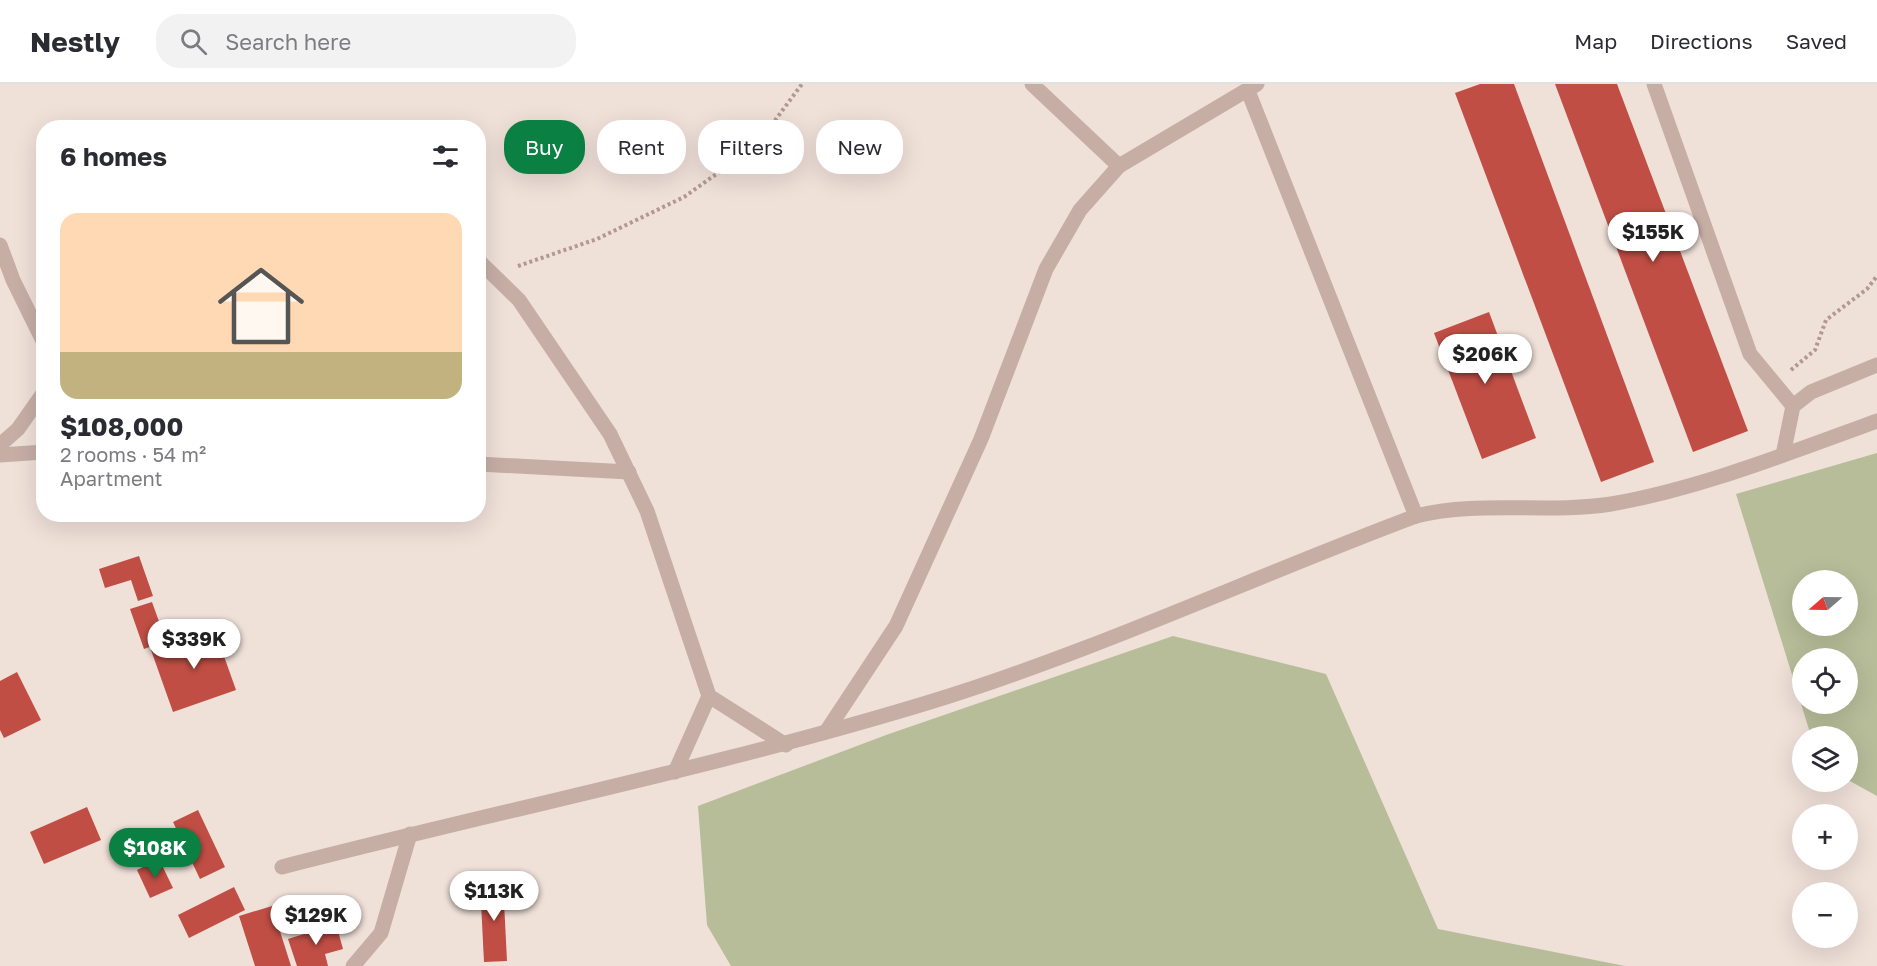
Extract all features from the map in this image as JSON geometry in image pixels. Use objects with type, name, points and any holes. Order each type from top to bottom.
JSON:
[{"type":"lane","points":[[1032,84],[1119,166]]},
{"type":"lane","points":[[1654,84],[1750,354],[1793,405]]},
{"type":"lane","points":[[826,732],[896,626],[981,439],[1046,269],[1080,210],[1119,166],[1252,87],[1416,516]]},
{"type":"lane","points":[[0,245],[12,280],[36,326]]},
{"type":"lane","points":[[486,267],[519,300],[597,415],[629,472],[647,511],[709,696],[786,745]]},
{"type":"lane","points":[[1783,455],[1793,405],[1811,392],[1877,365]]},
{"type":"lane","points":[[0,445],[18,429],[36,403]]},
{"type":"lane","points":[[282,867],[410,834],[786,745],[933,701],[1052,660],[1416,516],[1445,508],[1608,504],[1657,495],[1783,455],[1877,421]]},
{"type":"lane","points":[[0,455],[36,453]]},
{"type":"lane","points":[[486,464],[629,472]]},
{"type":"lane","points":[[675,772],[709,696]]},
{"type":"lane","points":[[353,966],[381,933],[410,834]]},
{"type":"path","points":[[494,274],[597,239],[684,198],[756,146],[802,84]]},
{"type":"path","points":[[1774,383],[1815,350],[1826,320],[1867,289],[1877,276]]},
{"type":"green space","points":[[1877,453],[1877,796],[1858,786],[1858,726],[1808,726],[1804,714],[1858,714],[1858,648],[1792,648],[1792,675],[1736,494]]},
{"type":"green space","points":[[1173,636],[1326,674],[1438,929],[1625,966],[731,966],[707,925],[698,806],[886,735]]},
{"type":"building","points":[[1480,84],[1514,84],[1654,462],[1601,482],[1455,93]]},
{"type":"building","points":[[1555,84],[1617,84],[1748,431],[1693,452]]},
{"type":"building","points":[[1489,312],[1536,438],[1482,459],[1434,333]]},
{"type":"building","points":[[139,556],[153,596],[138,601],[131,580],[105,588],[99,569]]},
{"type":"building","points":[[152,602],[166,641],[144,649],[130,609]]},
{"type":"building","points":[[214,628],[236,690],[173,712],[151,650]]},
{"type":"building","points":[[17,672],[41,720],[4,738],[0,730],[0,681]]},
{"type":"building","points":[[87,807],[101,840],[44,864],[30,832]]},
{"type":"building","points":[[198,810],[225,867],[200,879],[173,822]]},
{"type":"building","points":[[159,859],[173,888],[150,898],[137,870]]},
{"type":"building","points":[[503,882],[507,961],[484,962],[480,883]]},
{"type":"building","points":[[234,887],[245,910],[189,938],[178,915]]},
{"type":"building","points":[[272,906],[291,966],[255,966],[239,916]]},
{"type":"building","points":[[336,924],[343,949],[325,954],[328,966],[297,966],[288,939]]}]
